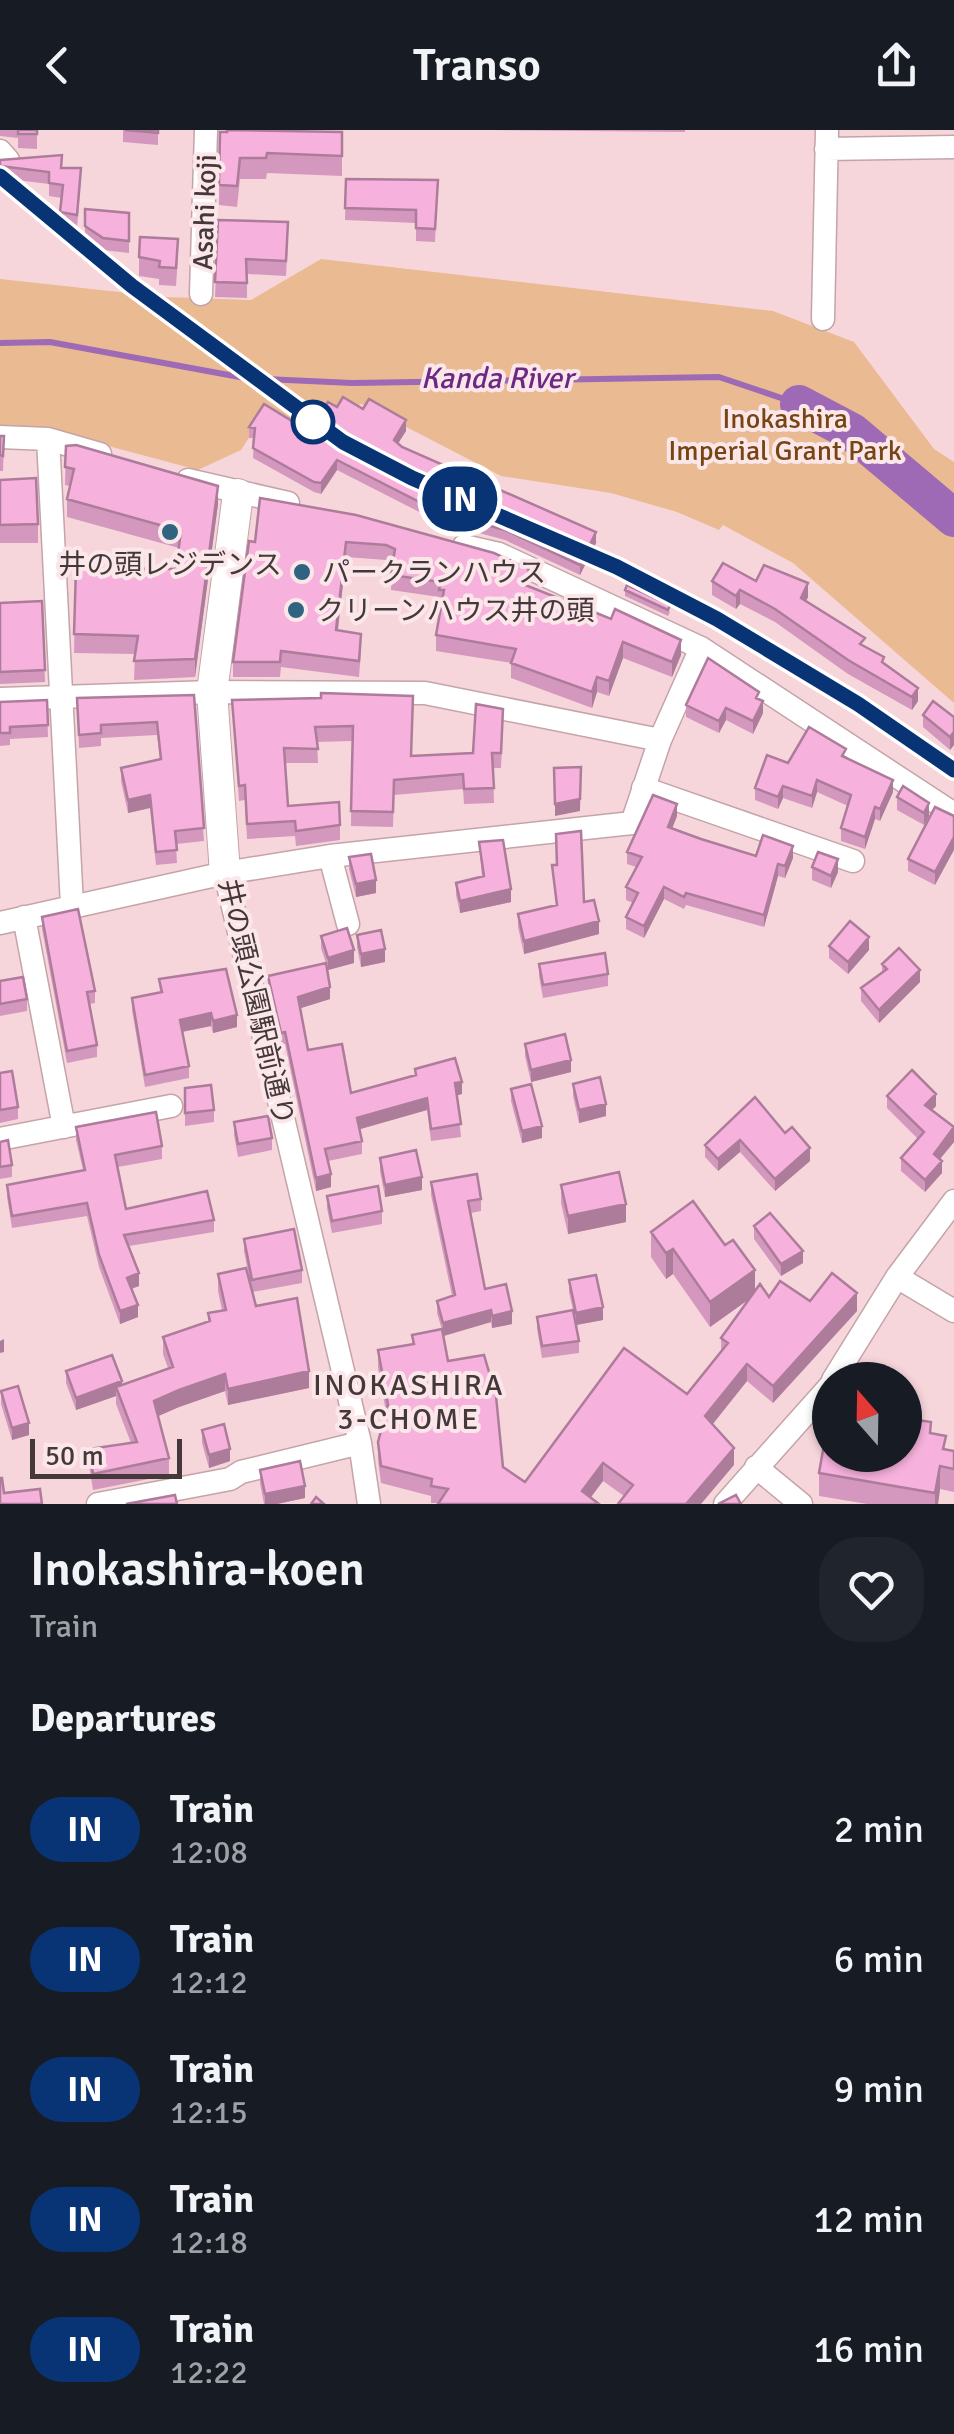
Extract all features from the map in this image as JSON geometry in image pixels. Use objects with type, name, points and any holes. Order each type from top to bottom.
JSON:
[{"type":"street","name":"Asahi koji","points":[[201,294],[206,130]]},
{"type":"street","points":[[823,319],[826,139],[954,147]]},
{"type":"street","points":[[0,437],[48,440],[130,462]]},
{"type":"street","points":[[48,440],[72,906]]},
{"type":"street","points":[[167,474],[238,494],[309,507]]},
{"type":"street","name":"井の頭公園駅前通り","points":[[238,494],[212,692],[225,873],[360,1443],[368,1504]]},
{"type":"street","points":[[434,540],[499,554],[701,648],[954,814]]},
{"type":"street","points":[[0,923],[225,873],[330,856],[632,822],[660,740],[701,648]]},
{"type":"street","points":[[0,699],[212,692],[426,694],[660,740]]},
{"type":"street","points":[[643,788],[854,861]]},
{"type":"street","points":[[330,856],[348,924]]},
{"type":"street","points":[[24,917],[64,1127]]},
{"type":"street","points":[[0,1139],[171,1106]]},
{"type":"street","points":[[845,1362],[897,1277],[954,1201]]},
{"type":"street","points":[[897,1277],[954,1311]]},
{"type":"street","points":[[725,1504],[812,1405]]},
{"type":"street","points":[[98,1504],[214,1482],[360,1443]]},
{"type":"street","points":[[756,1466],[801,1504]]},
{"type":"green space","name":"Inokashira Imperial Grant Park","points":[[321,259],[773,311],[854,342],[934,449],[954,462],[954,703],[793,563],[723,525],[719,530],[677,512],[611,493],[501,476],[362,404],[283,427],[264,415],[241,450],[198,470],[56,432],[0,431],[0,279],[165,297],[251,300]]},
{"type":"building","points":[[18,130],[37,130],[37,134],[18,134]]},
{"type":"building","points":[[220,132],[342,132],[342,156],[267,153],[266,158],[240,158],[237,186],[219,185]]},
{"type":"building","points":[[62,155],[61,168],[81,168],[77,215],[60,212],[63,185],[49,183],[49,172],[0,166],[0,160]]},
{"type":"building","points":[[346,179],[438,180],[435,229],[416,228],[416,210],[345,208]]},
{"type":"building","points":[[85,209],[129,213],[129,241],[103,238],[85,226]]},
{"type":"building","points":[[218,220],[288,222],[286,261],[246,259],[247,283],[215,282]]},
{"type":"building","points":[[140,237],[178,239],[176,268],[159,267],[160,261],[139,257]]},
{"type":"building","points":[[343,397],[363,409],[369,399],[406,420],[394,440],[402,447],[596,532],[580,565],[505,530],[439,512],[337,460],[321,483],[314,482],[253,448],[255,428],[249,427],[264,404],[310,432],[328,402],[337,407]]},
{"type":"building","points":[[0,436],[4,436],[3,456],[0,455]]},
{"type":"building","points":[[76,445],[218,486],[195,659],[134,661],[138,636],[74,634],[76,568],[176,569],[181,531],[67,499],[74,469],[65,467],[66,446]]},
{"type":"building","points":[[36,478],[38,524],[0,525],[0,480]]},
{"type":"building","points":[[260,498],[356,515],[494,553],[529,569],[525,585],[611,619],[615,609],[681,640],[672,662],[623,642],[609,681],[597,677],[592,692],[511,663],[516,649],[436,635],[444,590],[439,590],[441,582],[391,575],[395,549],[346,542],[336,630],[361,634],[359,661],[281,651],[280,662],[233,662],[249,541],[255,542]]},
{"type":"building","points":[[723,563],[756,581],[764,565],[808,583],[801,598],[865,638],[860,644],[884,657],[882,662],[918,688],[912,697],[848,660],[775,609],[740,590],[736,596],[712,581]]},
{"type":"building","points":[[627,585],[670,605],[668,610],[625,590]]},
{"type":"building","points":[[42,601],[45,670],[0,672],[0,603]]},
{"type":"building","points":[[708,658],[759,692],[756,698],[763,701],[753,721],[726,708],[719,721],[686,705]]},
{"type":"building","points":[[321,693],[413,696],[411,756],[473,753],[476,704],[503,709],[501,753],[492,753],[494,788],[464,789],[463,774],[394,780],[393,812],[351,811],[353,726],[315,727],[318,749],[284,748],[288,806],[339,802],[340,825],[296,831],[295,821],[247,824],[245,785],[239,786],[232,700],[321,698]]},
{"type":"building","points":[[194,695],[204,828],[175,831],[177,850],[156,852],[150,795],[128,800],[121,768],[161,759],[157,722],[101,725],[101,733],[79,735],[77,698]]},
{"type":"building","points":[[47,700],[48,725],[10,727],[10,733],[0,733],[0,702]]},
{"type":"building","points":[[933,701],[954,717],[950,737],[923,715]]},
{"type":"building","points":[[809,727],[846,749],[842,756],[893,780],[880,809],[875,807],[865,837],[841,828],[851,795],[817,780],[812,796],[783,786],[778,797],[755,788],[767,755],[788,763]]},
{"type":"building","points":[[581,767],[580,799],[555,804],[554,768]]},
{"type":"building","points":[[903,786],[929,803],[924,813],[897,797]]},
{"type":"building","points":[[653,795],[677,804],[668,827],[756,856],[763,835],[793,846],[785,866],[778,864],[764,915],[686,893],[684,897],[664,887],[644,926],[626,917],[638,893],[626,887],[642,857],[627,852]]},
{"type":"building","points":[[935,807],[954,816],[954,837],[935,872],[908,859]]},
{"type":"building","points":[[581,831],[584,902],[594,900],[599,921],[524,941],[518,914],[557,905],[552,865],[557,865],[556,834]]},
{"type":"building","points":[[503,840],[511,889],[460,901],[456,883],[484,876],[479,842]]},
{"type":"building","points":[[818,852],[838,859],[831,876],[812,867]]},
{"type":"building","points":[[371,854],[376,880],[356,884],[349,857]]},
{"type":"building","points":[[78,909],[95,991],[87,992],[97,1045],[67,1051],[42,917]]},
{"type":"building","points":[[850,921],[869,937],[848,962],[829,946]]},
{"type":"building","points":[[347,928],[354,950],[328,958],[321,936]]},
{"type":"building","points":[[381,930],[385,949],[361,954],[357,935]]},
{"type":"building","points":[[899,948],[920,970],[879,1010],[861,988],[887,969],[882,964]]},
{"type":"building","points":[[605,953],[608,974],[543,985],[539,964]]},
{"type":"building","points":[[326,963],[330,987],[298,997],[308,1050],[342,1044],[351,1093],[416,1075],[415,1069],[455,1058],[462,1082],[455,1083],[461,1124],[431,1129],[427,1098],[357,1118],[362,1141],[325,1149],[331,1174],[316,1178],[285,1032],[281,1033],[268,976]]},
{"type":"building","points":[[226,969],[237,1015],[213,1021],[211,1013],[180,1020],[189,1066],[145,1075],[132,998],[162,992],[159,979]]},
{"type":"building","points":[[23,977],[27,999],[0,1004],[0,981]]},
{"type":"building","points":[[565,1034],[571,1060],[531,1070],[525,1044]]},
{"type":"building","points":[[912,1070],[936,1094],[925,1105],[954,1127],[934,1154],[942,1161],[925,1180],[901,1158],[924,1132],[887,1096]]},
{"type":"building","points":[[12,1071],[18,1107],[0,1110],[0,1073]]},
{"type":"building","points":[[600,1077],[606,1104],[579,1110],[573,1084]]},
{"type":"building","points":[[531,1084],[542,1126],[522,1131],[511,1089]]},
{"type":"building","points":[[211,1085],[214,1110],[185,1113],[185,1088]]},
{"type":"building","points":[[755,1097],[785,1133],[792,1127],[810,1148],[775,1179],[740,1140],[718,1159],[705,1145]]},
{"type":"building","points":[[156,1112],[162,1146],[115,1155],[126,1209],[207,1191],[214,1220],[124,1235],[139,1273],[127,1278],[138,1305],[120,1311],[99,1255],[87,1203],[12,1216],[7,1185],[85,1170],[76,1127]]},
{"type":"building","points":[[268,1116],[272,1138],[238,1144],[234,1122]]},
{"type":"building","points":[[8,1140],[12,1165],[0,1167],[0,1142]]},
{"type":"building","points":[[416,1150],[422,1177],[385,1185],[380,1158]]},
{"type":"building","points":[[619,1172],[626,1204],[568,1216],[561,1185]]},
{"type":"building","points":[[477,1174],[481,1199],[468,1201],[485,1289],[506,1284],[512,1311],[492,1316],[491,1310],[443,1323],[437,1301],[455,1295],[431,1182]]},
{"type":"building","points":[[378,1186],[382,1211],[332,1221],[327,1196]]},
{"type":"building","points":[[693,1201],[725,1245],[733,1240],[755,1270],[710,1302],[673,1249],[666,1253],[651,1232]]},
{"type":"building","points":[[770,1213],[803,1251],[781,1264],[754,1226]]},
{"type":"building","points":[[294,1229],[302,1270],[252,1280],[244,1239]]},
{"type":"building","points":[[246,1268],[256,1306],[297,1298],[309,1371],[228,1389],[225,1374],[154,1401],[169,1458],[93,1474],[89,1449],[137,1442],[116,1387],[173,1367],[163,1337],[210,1321],[208,1313],[226,1310],[218,1274]]},
{"type":"building","points":[[832,1273],[857,1293],[773,1386],[747,1364],[705,1416],[734,1448],[686,1504],[618,1504],[633,1485],[603,1463],[582,1491],[599,1504],[438,1504],[448,1489],[431,1486],[432,1479],[381,1466],[378,1442],[388,1405],[378,1350],[414,1344],[412,1335],[442,1329],[448,1361],[484,1355],[496,1396],[503,1467],[525,1482],[624,1348],[687,1394],[728,1343],[721,1338],[760,1284],[769,1297],[780,1281],[810,1301]]},
{"type":"building","points":[[596,1275],[603,1307],[576,1313],[569,1280]]},
{"type":"building","points":[[573,1310],[579,1341],[542,1346],[537,1317]]},
{"type":"building","points":[[112,1355],[122,1381],[76,1398],[66,1371]]},
{"type":"building","points":[[18,1386],[29,1423],[12,1428],[1,1391]]},
{"type":"building","points":[[922,1421],[931,1422],[930,1433],[946,1436],[943,1449],[954,1451],[954,1469],[940,1466],[935,1493],[819,1473],[922,1472]]},
{"type":"building","points":[[224,1424],[230,1449],[209,1455],[202,1430]]},
{"type":"building","points":[[300,1461],[305,1486],[265,1494],[260,1470]]},
{"type":"building","points":[[0,1478],[4,1493],[40,1489],[42,1504],[0,1504]]},
{"type":"building","points":[[175,1495],[177,1504],[126,1504]]},
{"type":"building","points":[[736,1495],[741,1504],[718,1504]]},
{"type":"waterway","name":"Kanda River","points":[[0,343],[50,342],[245,378],[352,383],[719,377],[799,404]]},
{"type":"waterway","name":"Kanda River","points":[[799,404],[852,432],[954,518]]},
{"type":"railway","points":[[0,176],[73,240],[339,440]]},
{"type":"railway","points":[[566,544],[760,642],[954,770]]},
{"type":"train","name":"IN","points":[[0,176],[72,240],[343,442],[412,478],[617,567],[760,642],[954,770]]},
{"type":"place","name":"井の頭レジデンス","points":[[170,532]]},
{"type":"place","name":"パークランハウス","points":[[302,572]]},
{"type":"place","name":"クリーンハウス井の頭","points":[[296,610]]},
{"type":"district","name":"INOKASHIRA 3-CHOME","points":[[409,1402]]}]
